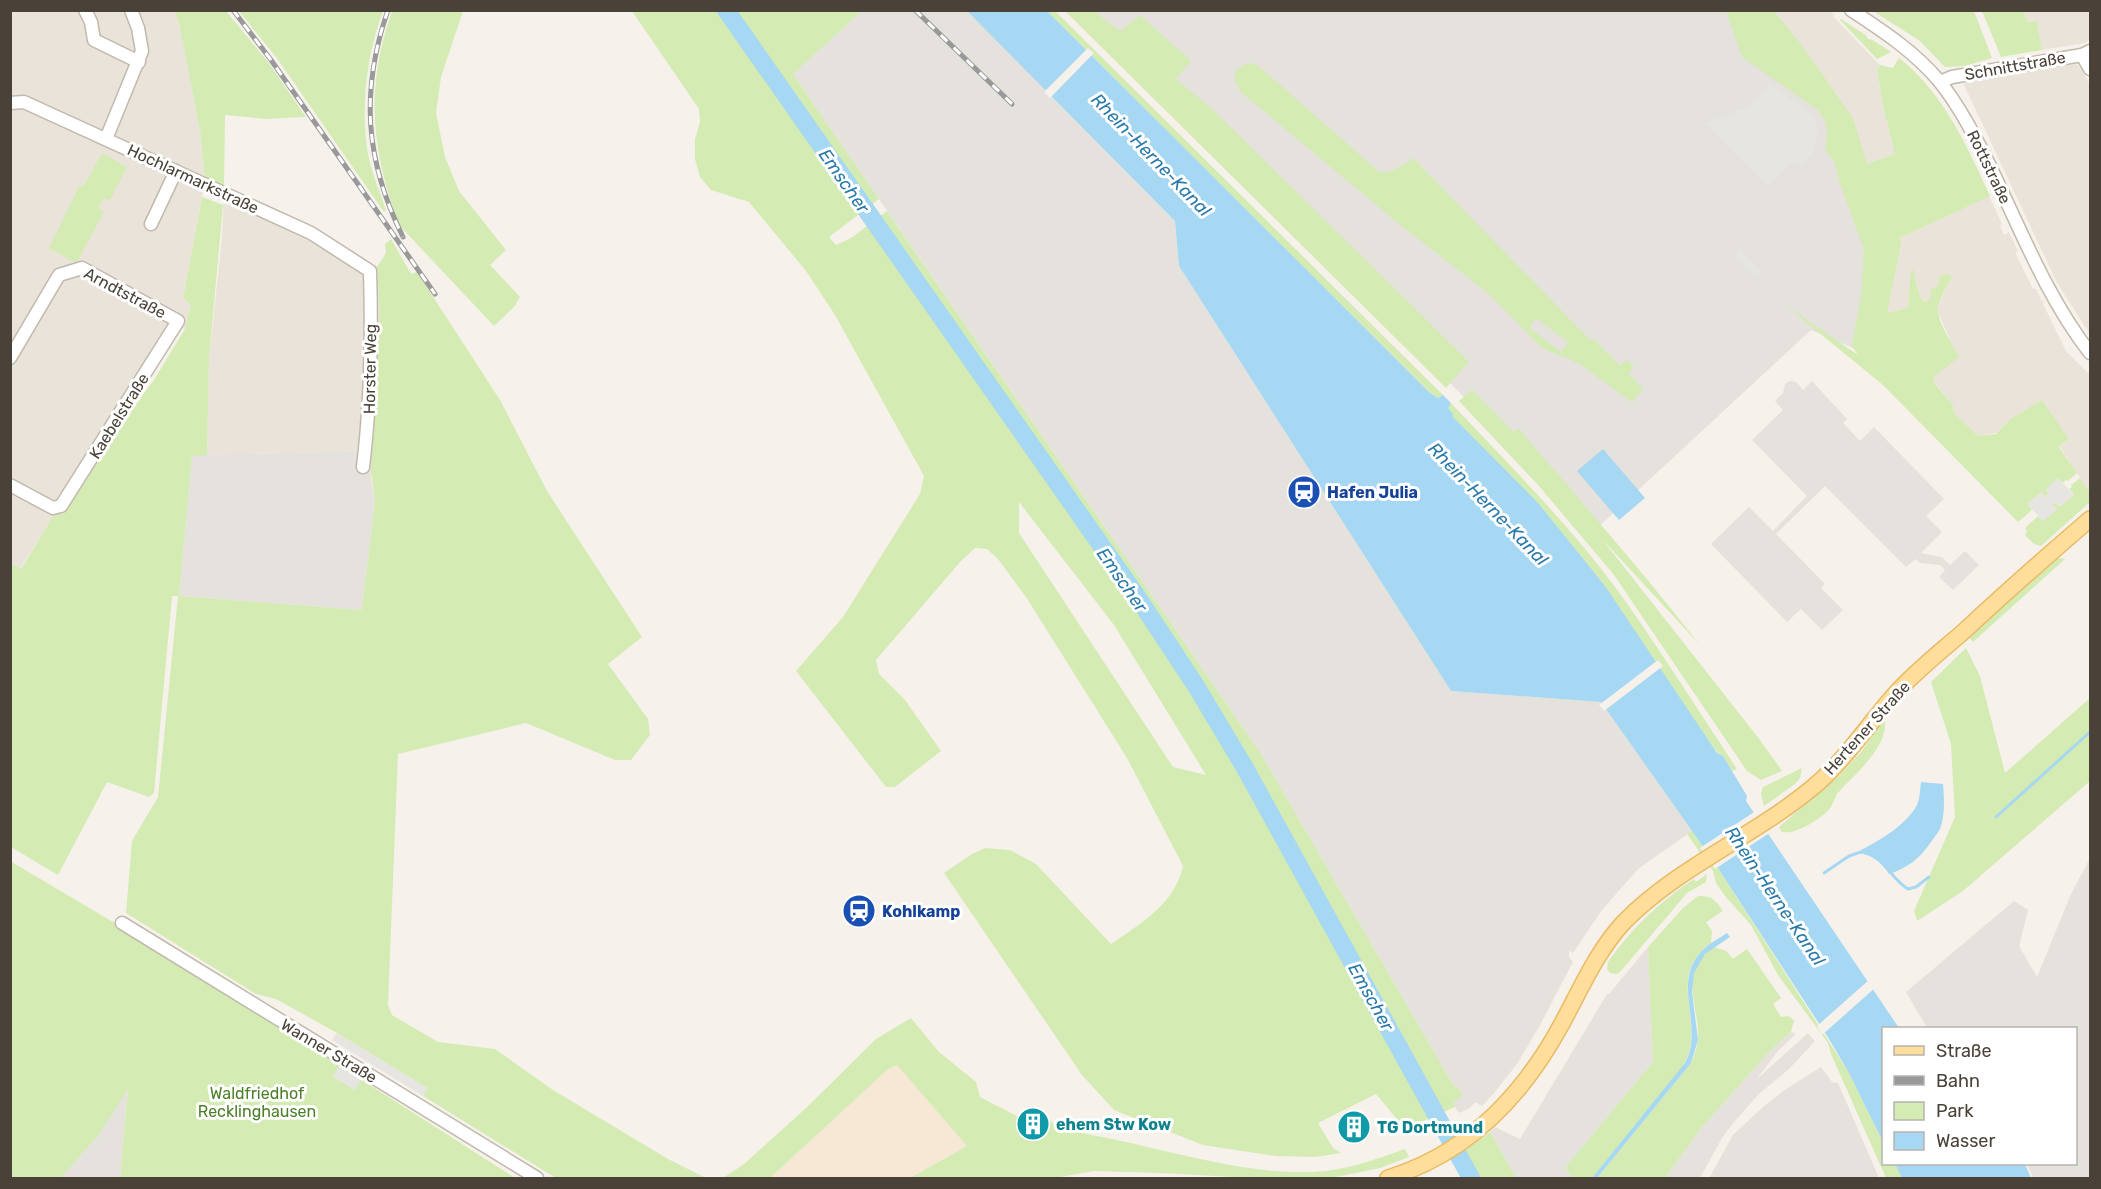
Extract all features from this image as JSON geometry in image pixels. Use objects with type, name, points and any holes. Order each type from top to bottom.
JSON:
[{"type":"main road","name":"Hertener Straße","points":[[1388,1179],[1436,1158],[1486,1124],[1531,1076],[1599,955],[1623,923],[1659,891],[1773,817],[1826,776],[1897,692],[2091,519]]},
{"type":"street","points":[[86,10],[94,40],[139,62]]},
{"type":"street","points":[[106,139],[142,51],[138,28],[130,10]]},
{"type":"street","name":"Rottstraße","points":[[1851,10],[1909,51],[1940,82],[1953,100],[1976,140],[2054,298],[2091,352]]},
{"type":"street","points":[[2086,53],[2091,69]]},
{"type":"street","name":"Schnittstraße","points":[[1940,82],[1952,77],[2086,53]]},
{"type":"street","name":"Hochlarmarkstraße","points":[[10,103],[24,102],[311,233],[370,270]]},
{"type":"street","points":[[151,224],[176,171]]},
{"type":"street","name":"Arndtstraße","points":[[10,358],[59,275],[82,268],[178,321]]},
{"type":"street","name":"Horster Weg","points":[[363,466],[369,421],[372,362],[370,270]]},
{"type":"street","name":"Kaebelstraße","points":[[10,485],[53,508],[63,503],[178,321]]},
{"type":"street","name":"Wanner Straße","points":[[122,923],[537,1179]]},
{"type":"shaded area","points":[[10,11],[175,11],[200,130],[205,180],[183,298],[192,305],[185,329],[173,324],[20,569],[10,563]]},
{"type":"shaded area","points":[[862,11],[967,11],[1175,221],[1179,266],[1451,691],[1601,702],[1692,831],[1638,869],[1602,910],[1573,953],[1569,950],[1569,957],[1573,962],[1539,1027],[1517,1064],[1482,1106],[1475,1102],[1470,1108],[1459,1113],[1452,1103],[1462,1096],[1462,1093],[1452,1083],[1261,754],[793,74]]},
{"type":"shaded area","points":[[1083,11],[1774,11],[1801,44],[1853,118],[1867,164],[1901,245],[1887,313],[1886,362],[1811,330],[1595,530]]},
{"type":"shaded area","points":[[1774,11],[1829,11],[1835,14],[1833,16],[1880,65],[1877,70],[1883,106],[1895,154],[1867,164],[1853,118],[1801,44]]},
{"type":"shaded area","points":[[2024,11],[2090,11],[2090,39],[2085,43],[2042,50],[2037,21],[2027,22]]},
{"type":"shaded area","points":[[2075,64],[2079,66],[2090,84],[2090,334],[2057,283],[1964,85],[1966,82]]},
{"type":"shaded area","points":[[1770,84],[1814,117],[1817,134],[1814,151],[1804,165],[1792,163],[1768,187],[1705,123],[1750,106]]},
{"type":"shaded area","points":[[224,188],[377,267],[380,315],[374,451],[207,455],[209,359],[222,237]]},
{"type":"shaded area","points":[[1989,196],[2002,224],[2000,226],[2004,235],[2009,232],[2023,269],[2033,289],[2036,289],[2042,301],[2044,300],[2043,304],[2066,351],[2090,375],[2090,493],[2060,447],[2069,439],[2042,401],[2009,420],[1996,433],[1978,436],[1954,413],[1953,405],[1935,383],[1933,377],[1953,347],[1938,312],[1940,301],[1952,277],[1939,279],[1937,287],[1932,289],[1929,302],[1924,302],[1919,294],[1913,270],[1908,308],[1887,313],[1901,245],[1900,238]]},
{"type":"shaded area","points":[[1739,249],[1762,272],[1757,277],[1734,255]]},
{"type":"shaded area","points":[[1790,381],[1796,382],[1803,390],[1812,381],[1847,419],[1843,423],[1860,441],[1874,427],[1944,499],[1926,516],[1942,532],[1921,553],[1942,557],[1950,565],[1965,551],[1979,565],[1953,590],[1939,577],[1945,570],[1940,565],[1920,563],[1916,559],[1906,567],[1825,486],[1776,534],[1825,584],[1821,588],[1843,610],[1822,630],[1801,609],[1787,622],[1711,544],[1749,507],[1773,531],[1807,496],[1752,440],[1783,410],[1775,401],[1783,393],[1785,384]]},
{"type":"shaded area","points":[[374,451],[371,479],[375,501],[362,610],[179,596],[192,455]]},
{"type":"shaded area","points":[[2058,478],[2074,495],[2060,507],[2055,502],[2053,504],[2057,510],[2043,521],[2027,504],[2041,492],[2047,498],[2049,495],[2045,490]]},
{"type":"shaded area","points":[[2090,858],[2090,1178],[2033,1178],[2027,1165],[2077,1165],[2077,1027],[1926,1027],[1906,992],[2014,901],[2028,910],[2019,946],[2037,977],[2071,894]]},
{"type":"shaded area","points":[[1648,947],[1653,1062],[1565,1168],[1572,1178],[1516,1178],[1490,1132],[1495,1127],[1520,1139],[1607,994]]},
{"type":"shaded area","points":[[1791,1032],[1796,1034],[1777,1052],[1757,1079],[1808,1033],[1815,1041],[1789,1069],[1759,1094],[1734,1122],[1722,1138],[1700,1178],[1665,1178],[1701,1128],[1770,1051]]},
{"type":"shaded area","points":[[337,1033],[427,1088],[423,1096],[332,1040]]},
{"type":"shaded area","points":[[897,1065],[967,1146],[910,1178],[770,1178],[887,1070]]},
{"type":"shaded area","points":[[338,1067],[361,1079],[355,1090],[333,1077]]},
{"type":"shaded area","points":[[1821,1067],[1832,1082],[1838,1083],[1879,1178],[1709,1178],[1733,1135],[1786,1089]]},
{"type":"shaded area","points":[[128,1087],[120,1178],[61,1178],[100,1133]]},
{"type":"green space","points":[[175,11],[226,11],[268,62],[306,117],[266,119],[225,115],[224,188],[205,180],[200,130]]},
{"type":"green space","points":[[239,11],[383,11],[369,61],[365,96],[365,131],[368,156],[386,210],[384,212],[276,57]]},
{"type":"green space","points":[[392,11],[463,11],[441,77],[436,113],[445,157],[459,191],[506,250],[490,265],[520,297],[514,307],[494,326],[399,225],[382,170],[375,118],[378,67],[383,39]]},
{"type":"green space","points":[[632,11],[862,11],[793,74],[879,199],[829,237],[836,245],[851,238],[887,211],[1261,754],[1452,1083],[1462,1093],[1462,1096],[1453,1103],[1455,1107],[1405,1129],[1376,1094],[1318,1123],[1333,1148],[1341,1153],[1315,1157],[1276,1156],[1203,1145],[1114,1110],[1082,1075],[944,873],[985,848],[1010,850],[1036,864],[1111,944],[1155,912],[1172,891],[1183,866],[1127,758],[1026,597],[998,559],[987,549],[975,548],[960,562],[876,660],[879,674],[905,700],[941,751],[895,787],[886,787],[796,671],[843,617],[920,494],[924,476],[835,315],[806,271],[749,202],[711,190],[700,177],[695,159],[695,139],[700,122],[699,109]],"holes":[[[1019,502],[1114,625],[1206,775],[1173,767],[1019,533]]]},
{"type":"green space","points":[[1047,11],[1055,11],[1443,395],[1438,398],[1430,393]]},
{"type":"green space","points":[[1065,11],[1095,11],[1121,31],[1140,15],[1191,61],[1176,79],[1210,107],[1469,362],[1446,388]]},
{"type":"green space","points":[[1726,11],[1774,11],[1801,44],[1853,118],[1867,164],[1895,154],[1883,106],[1877,70],[1880,65],[1893,68],[1899,58],[1929,87],[1952,121],[1990,196],[1900,238],[1901,245],[1887,313],[1908,308],[1913,269],[1919,294],[1924,302],[1929,301],[1932,288],[1937,287],[1940,276],[1945,274],[1951,276],[1939,304],[1938,314],[1959,357],[1933,377],[1935,384],[1953,405],[1954,413],[1978,436],[1996,434],[2009,420],[2042,400],[2069,439],[2059,447],[2077,473],[2063,483],[2058,478],[2046,498],[2041,493],[2028,504],[2032,510],[2018,522],[1883,385],[1784,304],[1858,355],[1852,346],[1861,296],[1864,249],[1839,181],[1835,163],[1825,149],[1826,124],[1818,110],[1742,57]]},
{"type":"green space","points":[[1873,11],[1974,11],[1992,58],[1965,66],[1945,67],[1920,41]]},
{"type":"green space","points":[[1982,11],[2024,11],[2027,22],[2037,21],[2042,50],[2001,57]]},
{"type":"green space","points":[[1841,19],[1870,40],[1891,52],[1877,59]]},
{"type":"green space","points":[[1251,63],[1257,65],[1378,171],[1392,171],[1413,158],[1591,341],[1594,339],[1620,366],[1627,360],[1634,367],[1628,373],[1643,389],[1632,402],[1580,364],[1542,348],[1488,293],[1399,224],[1242,93],[1236,83],[1235,74],[1240,67]],"holes":[[[1536,318],[1568,342],[1561,352],[1529,328]]]},
{"type":"green space","points":[[102,153],[127,167],[110,200],[104,198],[98,208],[104,212],[77,262],[74,262],[49,248],[80,185],[84,186]]},
{"type":"green space","points":[[202,197],[223,205],[209,359],[207,455],[192,456],[179,596],[362,610],[375,501],[371,471],[380,315],[377,267],[386,253],[385,244],[391,239],[411,274],[417,272],[500,400],[547,491],[642,637],[608,664],[648,719],[650,735],[631,760],[615,760],[526,723],[398,754],[388,1005],[392,1015],[438,1042],[495,1049],[553,1090],[668,1159],[706,1178],[556,1178],[423,1096],[427,1088],[276,999],[256,994],[126,913],[132,841],[158,797],[178,596],[172,596],[154,793],[149,797],[107,782],[58,875],[11,847],[10,563],[21,569],[55,513],[63,514],[152,383],[185,329],[191,305],[183,298]]},
{"type":"green space","points":[[1472,390],[1514,432],[1518,428],[1656,590],[1700,645],[1602,539],[1782,771],[1761,780],[1747,771],[1614,575],[1539,486],[1459,401]]},
{"type":"green space","points":[[1451,403],[1542,500],[1606,575],[1737,769],[1732,771],[1723,756],[1718,753],[1452,416],[1447,408]]},
{"type":"green space","points":[[2080,478],[2090,493],[2090,502],[2041,546],[2034,544],[2025,535],[2027,531],[2025,528],[2038,516],[2043,521],[2057,509],[2052,504],[2055,502],[2060,507],[2074,494],[2069,489]]},
{"type":"green space","points":[[2065,559],[1973,642],[1970,639],[1971,634],[2051,560]]},
{"type":"green space","points":[[1966,648],[1980,676],[2005,773],[2090,698],[2090,781],[1963,891],[1917,921],[1914,911],[1955,817],[1951,744],[1931,682]]},
{"type":"green space","points":[[1885,720],[1881,741],[1875,751],[1837,794],[1831,807],[1816,821],[1794,831],[1782,832],[1779,827],[1839,776]]},
{"type":"green space","points":[[1802,768],[1800,778],[1795,784],[1764,806],[1761,794],[1763,787]]},
{"type":"green space","points":[[1692,831],[1716,865],[1849,1073],[1882,1140],[1882,1165],[1896,1165],[1902,1178],[1886,1178],[1828,1043],[1778,975],[1751,925],[1725,896],[1716,883],[1713,871],[1687,834]]},
{"type":"green space","name":"Waldfriedhof Recklinghausen","points":[[10,861],[140,938],[515,1178],[120,1178],[128,1089],[100,1133],[61,1178],[11,1178]]},
{"type":"green space","points":[[1707,874],[1706,882],[1687,893],[1620,972],[1610,973],[1607,969],[1608,962],[1637,927],[1681,888],[1694,879],[1696,882]]},
{"type":"green space","points":[[1698,896],[1713,899],[1723,911],[1706,922],[1712,931],[1711,943],[1697,957],[1690,971],[1688,987],[1691,1035],[1689,1051],[1682,1068],[1592,1178],[1572,1178],[1565,1168],[1653,1062],[1648,947],[1683,908]]},
{"type":"green space","points":[[1714,947],[1726,951],[1733,959],[1747,949],[1781,998],[1773,1004],[1781,1017],[1788,1016],[1794,1021],[1791,1032],[1770,1051],[1701,1128],[1665,1178],[1597,1178],[1691,1063],[1698,1040],[1692,990],[1693,979],[1702,957]]},
{"type":"green space","points":[[911,1018],[939,1052],[976,1082],[980,1097],[1025,1120],[1042,1118],[1091,1135],[1228,1165],[1284,1172],[1336,1170],[1405,1149],[1409,1157],[1380,1168],[1331,1178],[1252,1178],[1094,1171],[1055,1178],[910,1178],[967,1146],[897,1065],[887,1070],[770,1178],[723,1178],[744,1164],[806,1108],[876,1039]]},
{"type":"green space","points":[[1490,1132],[1516,1178],[1480,1178],[1465,1150]]},
{"type":"water","name":"Rhein-Herne-Kanal","points":[[967,11],[1047,11],[1430,393],[1438,398],[1443,395],[1451,403],[1448,408],[1452,416],[1538,503],[1605,586],[1717,753],[1723,756],[1747,796],[1746,801],[1898,1027],[1882,1027],[1882,1140],[1849,1073],[1829,1039],[1716,865],[1601,702],[1451,691],[1179,266],[1175,221]]},
{"type":"water","points":[[1603,449],[1645,498],[1619,520],[1577,471]]},
{"type":"water","points":[[1921,782],[1943,784],[1944,808],[1940,829],[1919,856],[1909,865],[1889,874],[1873,856],[1856,854],[1849,856],[1877,841],[1905,821],[1917,805]]},
{"type":"water","points":[[1727,933],[1730,937],[1705,954],[1694,973],[1692,992],[1698,1040],[1691,1063],[1597,1178],[1592,1178],[1685,1063],[1692,1035],[1688,992],[1693,964],[1704,949]]},
{"type":"water","points":[[1896,1165],[2025,1165],[2031,1178],[1902,1178]]},
{"type":"pier","points":[[1088,48],[1094,53],[1050,98],[1044,92]]},
{"type":"pier","points":[[1658,660],[1663,666],[1604,711],[1599,705]]},
{"type":"pier","points":[[1757,810],[1771,832],[1715,869],[1700,848]]},
{"type":"pier","points":[[1870,979],[1876,987],[1822,1035],[1817,1026]]},
{"type":"waterway","name":"Emscher","points":[[726,10],[1136,595],[1196,686],[1245,768],[1471,1178]]},
{"type":"waterway","points":[[1996,817],[2090,732]]},
{"type":"waterway","points":[[1824,873],[1849,856],[1858,853]]},
{"type":"waterway","points":[[1865,853],[1877,859],[1908,889],[1916,887],[1929,877]]},
{"type":"railway","points":[[233,10],[271,60],[435,294]]},
{"type":"railway","points":[[388,10],[373,69],[370,97],[371,125],[374,153],[381,180],[403,237]]},
{"type":"railway","points":[[915,10],[1012,104]]},
{"type":"place","name":"Hafen Julia","points":[[1304,492]]},
{"type":"place","name":"Kohlkamp","points":[[859,911]]},
{"type":"place","name":"ehem Stw Kow","points":[[1033,1124]]},
{"type":"place","name":"TG Dortmund","points":[[1354,1127]]}]
